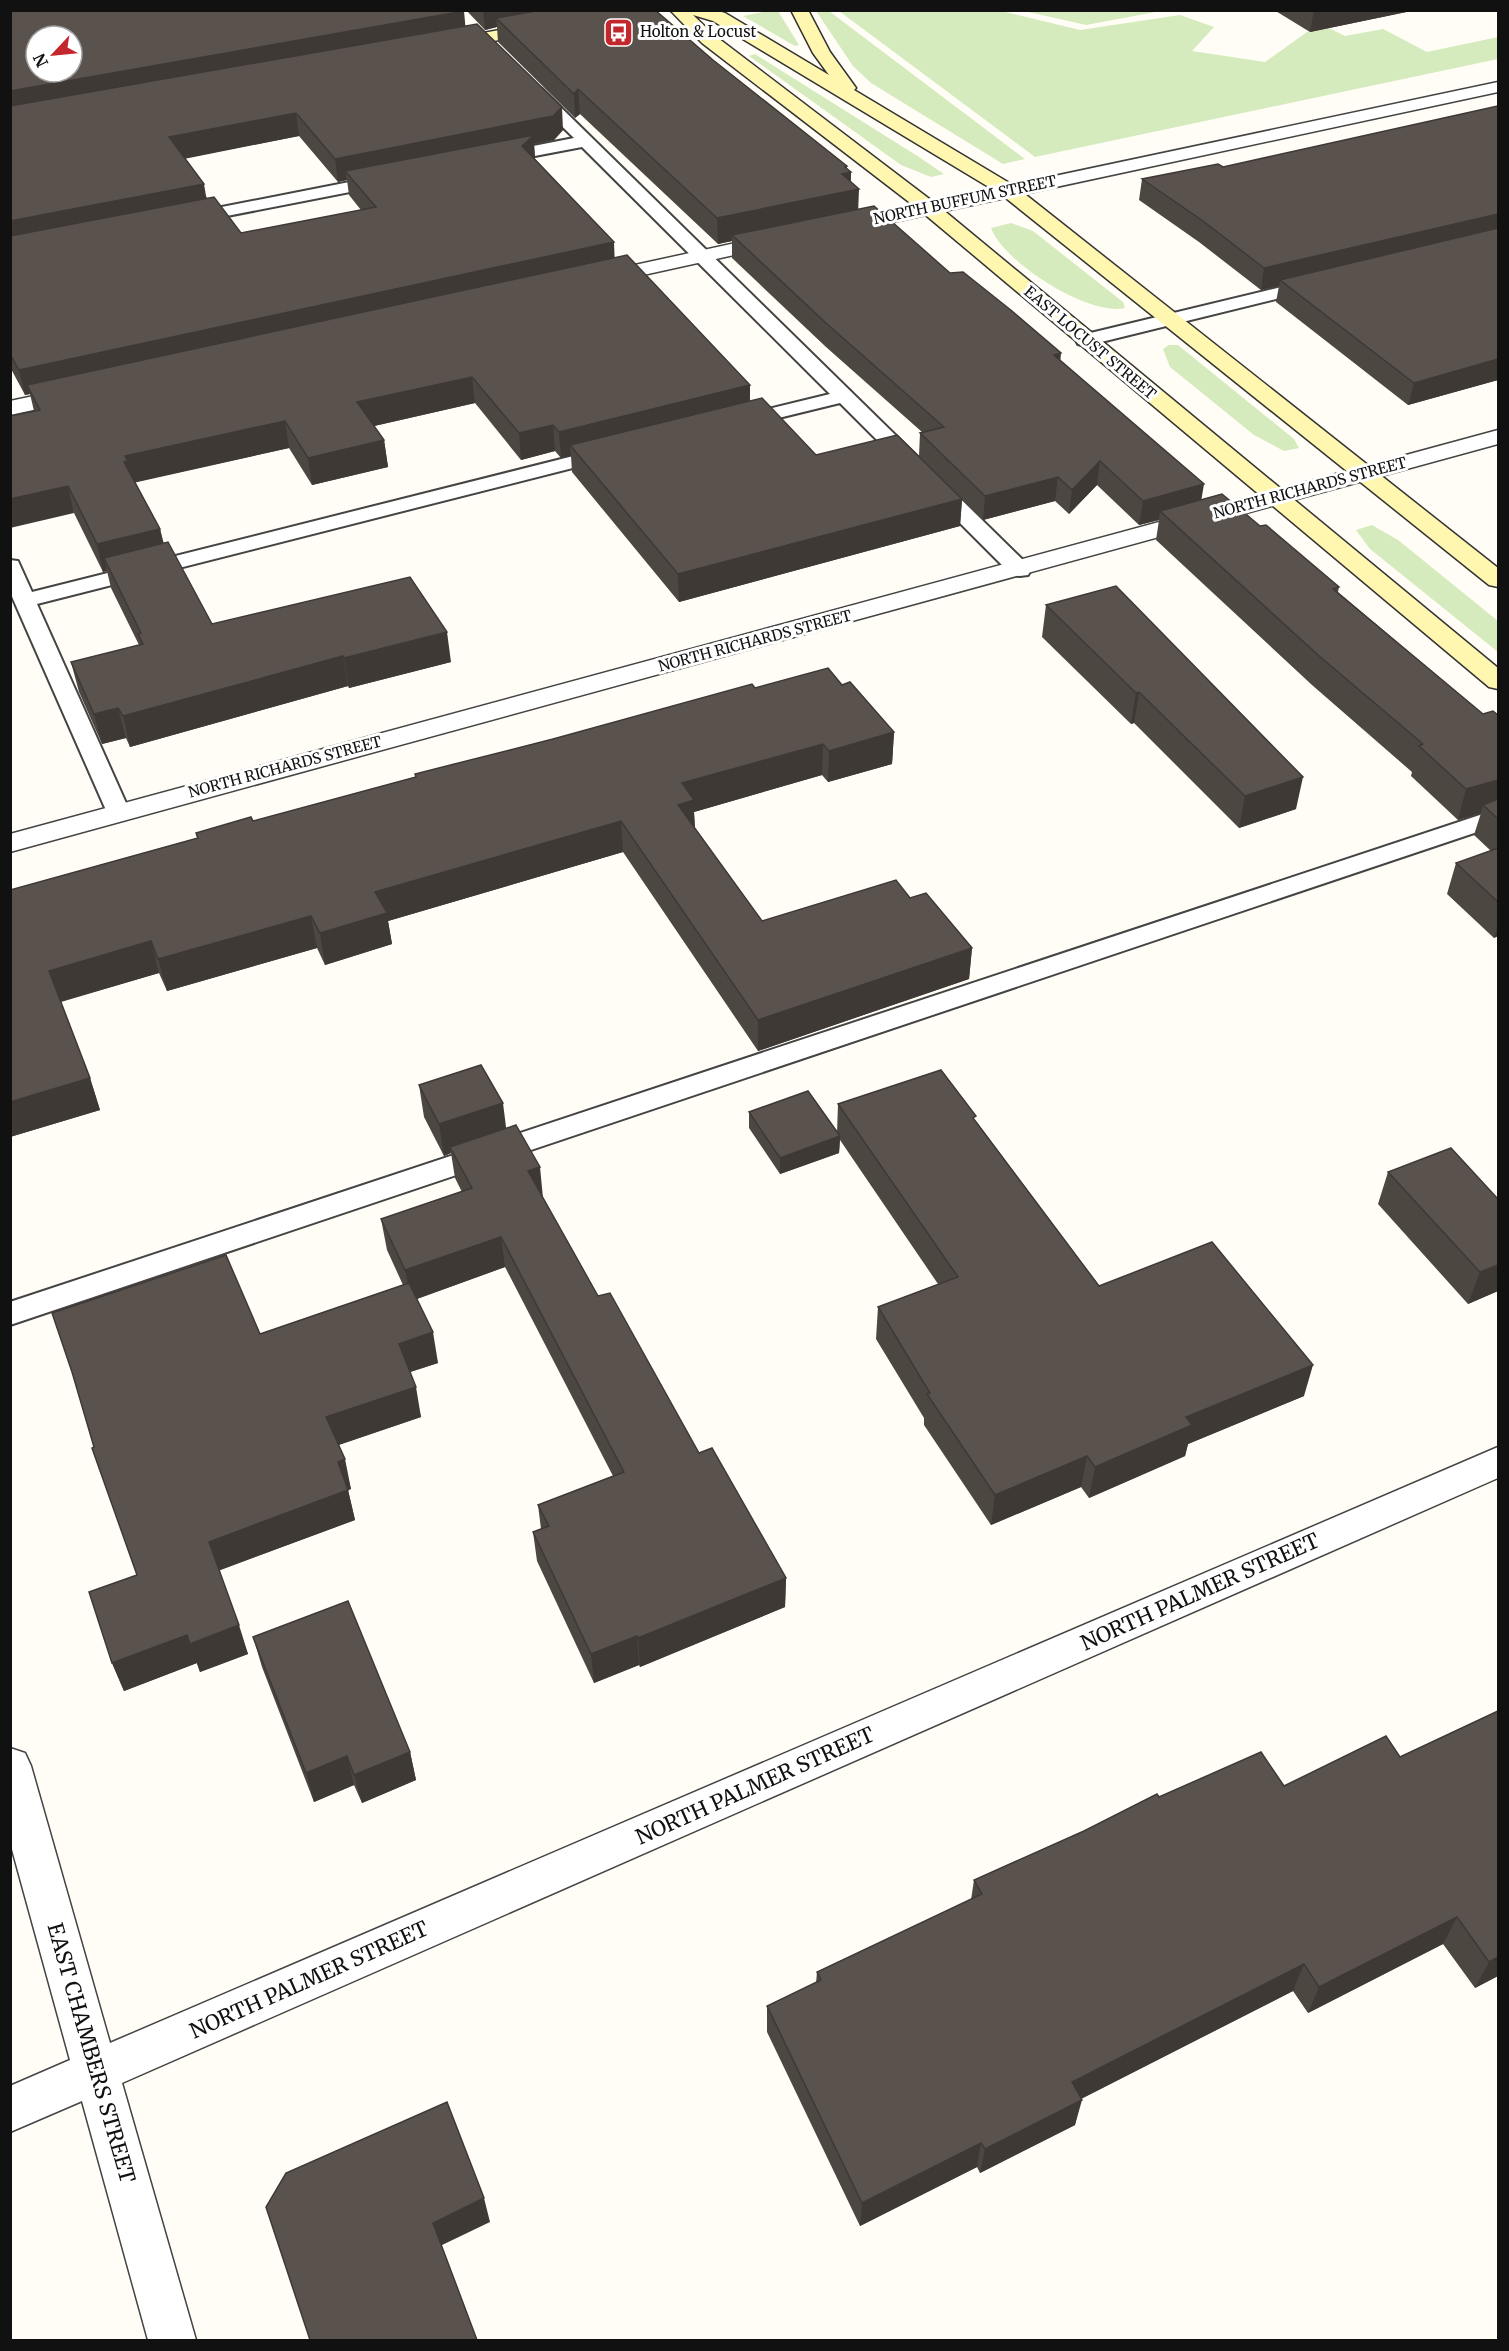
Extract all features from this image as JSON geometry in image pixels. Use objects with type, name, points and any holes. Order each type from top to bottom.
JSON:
[{"type":"main road","name":"EAST LOCUST STREET","points":[[678,10],[708,39],[929,208],[1084,340],[1498,681]]},
{"type":"main road","points":[[695,10],[719,17],[1009,191],[1167,320],[1498,579]]},
{"type":"main road","points":[[799,10],[822,53],[853,97]]},
{"type":"main road","points":[[423,49],[488,44],[560,24]]},
{"type":"street","name":"NORTH BUFFUM STREET","points":[[825,230],[1498,87]]},
{"type":"street","points":[[575,284],[791,237]]},
{"type":"street","points":[[10,408],[91,390]]},
{"type":"street","name":"NORTH RICHARDS STREET","points":[[10,843],[1020,570],[1498,437]]},
{"type":"street","name":"NORTH PALMER STREET","points":[[10,2109],[1498,1462]]},
{"type":"street","name":"EAST CHAMBERS STREET","points":[[10,1766],[172,2340]]},
{"type":"lane","points":[[465,22],[488,44]]},
{"type":"lane","points":[[524,80],[1020,570]]},
{"type":"lane","points":[[483,161],[586,141]]},
{"type":"lane","points":[[173,222],[402,177]]},
{"type":"lane","points":[[1084,340],[1328,281]]},
{"type":"lane","points":[[721,426],[844,396]]},
{"type":"lane","points":[[26,600],[632,448]]},
{"type":"lane","points":[[10,566],[118,812]]},
{"type":"lane","points":[[10,1314],[1498,817]]},
{"type":"green space","points":[[1024,10],[1161,11],[1086,25]]},
{"type":"green space","points":[[778,11],[799,45],[795,46],[743,16]]},
{"type":"green space","points":[[816,11],[829,11],[1025,159],[1003,164],[871,83],[853,66]]},
{"type":"green space","points":[[839,11],[1001,11],[1080,30],[1180,15],[1214,27],[1192,51],[1265,62],[1307,32],[1329,28],[1345,36],[1383,29],[1427,52],[1498,37],[1498,59],[1035,157]]},
{"type":"green space","points":[[755,54],[944,174],[931,177],[901,165],[749,56]]},
{"type":"green space","points":[[1011,223],[1033,231],[1123,302],[1125,308],[1109,309],[1070,296],[1029,271],[999,242],[991,228]]},
{"type":"green space","points":[[1169,345],[1178,345],[1294,439],[1299,448],[1284,451],[1254,435],[1170,367],[1163,349]]},
{"type":"green space","points":[[1372,525],[1398,540],[1498,621],[1498,652],[1370,549],[1356,530]]},
{"type":"building","points":[[10,10],[464,10],[84,78],[84,24],[24,24],[24,84],[50,84],[10,91]]},
{"type":"building","points":[[541,10],[655,10],[713,60],[847,166],[845,167],[851,172],[842,174],[859,189],[717,218],[578,89],[574,94],[496,18]]},
{"type":"building","points":[[477,24],[562,107],[553,116],[335,159],[296,113],[169,137],[204,184],[10,221],[10,106]]},
{"type":"building","points":[[1498,106],[1498,214],[1264,268],[1203,221],[1142,179],[1218,164],[1223,167]]},
{"type":"building","points":[[534,135],[522,146],[614,242],[19,370],[10,354],[10,236],[214,197],[241,233],[376,207],[345,171]]},
{"type":"building","points":[[874,206],[950,273],[963,272],[1012,311],[1061,353],[1054,355],[1204,484],[1143,501],[1100,461],[1072,490],[1058,477],[985,496],[920,433],[944,427],[827,324],[732,235]]},
{"type":"building","points":[[1498,228],[1498,359],[1414,383],[1280,280]]},
{"type":"building","points":[[627,255],[750,385],[559,432],[553,425],[519,433],[472,377],[357,402],[384,440],[308,458],[285,421],[125,456],[128,461],[124,462],[160,529],[97,544],[68,486],[10,499],[10,416],[40,410],[27,385]]},
{"type":"building","points":[[762,398],[816,455],[897,435],[962,499],[678,574],[570,445]]},
{"type":"building","points":[[1222,494],[1260,526],[1266,525],[1339,587],[1333,589],[1483,714],[1493,711],[1498,715],[1498,780],[1466,789],[1419,746],[1423,744],[1318,655],[1160,511]]},
{"type":"building","points":[[168,542],[212,624],[410,577],[447,632],[344,658],[343,656],[123,716],[118,708],[94,714],[71,662],[143,644],[138,634],[141,633],[104,558]]},
{"type":"building","points":[[1116,586],[1303,777],[1245,796],[1046,605]]},
{"type":"building","points":[[828,668],[842,685],[850,682],[894,732],[829,751],[823,744],[682,783],[694,800],[678,805],[762,921],[896,880],[910,898],[926,893],[972,948],[758,1020],[621,821],[375,892],[387,913],[320,933],[311,916],[158,959],[151,941],[49,971],[90,1078],[10,1102],[10,890],[198,838],[196,833],[251,817],[253,821],[416,777],[415,774],[752,684],[755,688]]},
{"type":"building","points":[[1498,799],[1498,819],[1483,805]]},
{"type":"building","points":[[1498,848],[1498,902],[1456,863]]},
{"type":"building","points":[[481,1065],[503,1103],[439,1124],[419,1085]]},
{"type":"building","points":[[941,1070],[976,1116],[973,1118],[1099,1286],[1212,1242],[1313,1365],[1186,1417],[1192,1425],[1095,1467],[1087,1456],[995,1495],[927,1394],[930,1393],[878,1307],[958,1277],[838,1104]]},
{"type":"building","points":[[808,1091],[840,1136],[780,1158],[749,1112]]},
{"type":"building","points":[[516,1125],[540,1167],[528,1171],[598,1296],[610,1293],[699,1453],[712,1448],[786,1578],[638,1638],[637,1636],[591,1654],[533,1532],[549,1526],[538,1505],[624,1472],[501,1237],[405,1270],[381,1219],[472,1188],[450,1147]]},
{"type":"building","points":[[1451,1148],[1498,1199],[1498,1265],[1480,1272],[1388,1172]]},
{"type":"building","points":[[226,1255],[260,1334],[409,1283],[433,1332],[399,1344],[416,1387],[326,1417],[345,1459],[338,1462],[348,1490],[209,1542],[239,1625],[190,1644],[187,1635],[112,1663],[89,1592],[137,1575],[92,1448],[94,1447],[72,1372],[52,1313]]},
{"type":"building","points":[[348,1601],[410,1752],[354,1775],[347,1756],[306,1773],[253,1637]]},
{"type":"building","points":[[1498,1711],[1498,1957],[1489,1962],[1457,1917],[1319,1987],[1304,1964],[1072,2082],[1082,2100],[985,2149],[981,2143],[862,2203],[767,2006],[821,1980],[817,1972],[982,1894],[974,1880],[1084,1831],[1157,1794],[1159,1797],[1261,1752],[1284,1786],[1386,1736],[1400,1757]]},
{"type":"building","points":[[447,2102],[484,2198],[433,2223],[477,2340],[310,2340],[266,2207],[286,2173]]},
{"type":"place","name":"Holton & Locust","points":[[619,32]]}]
